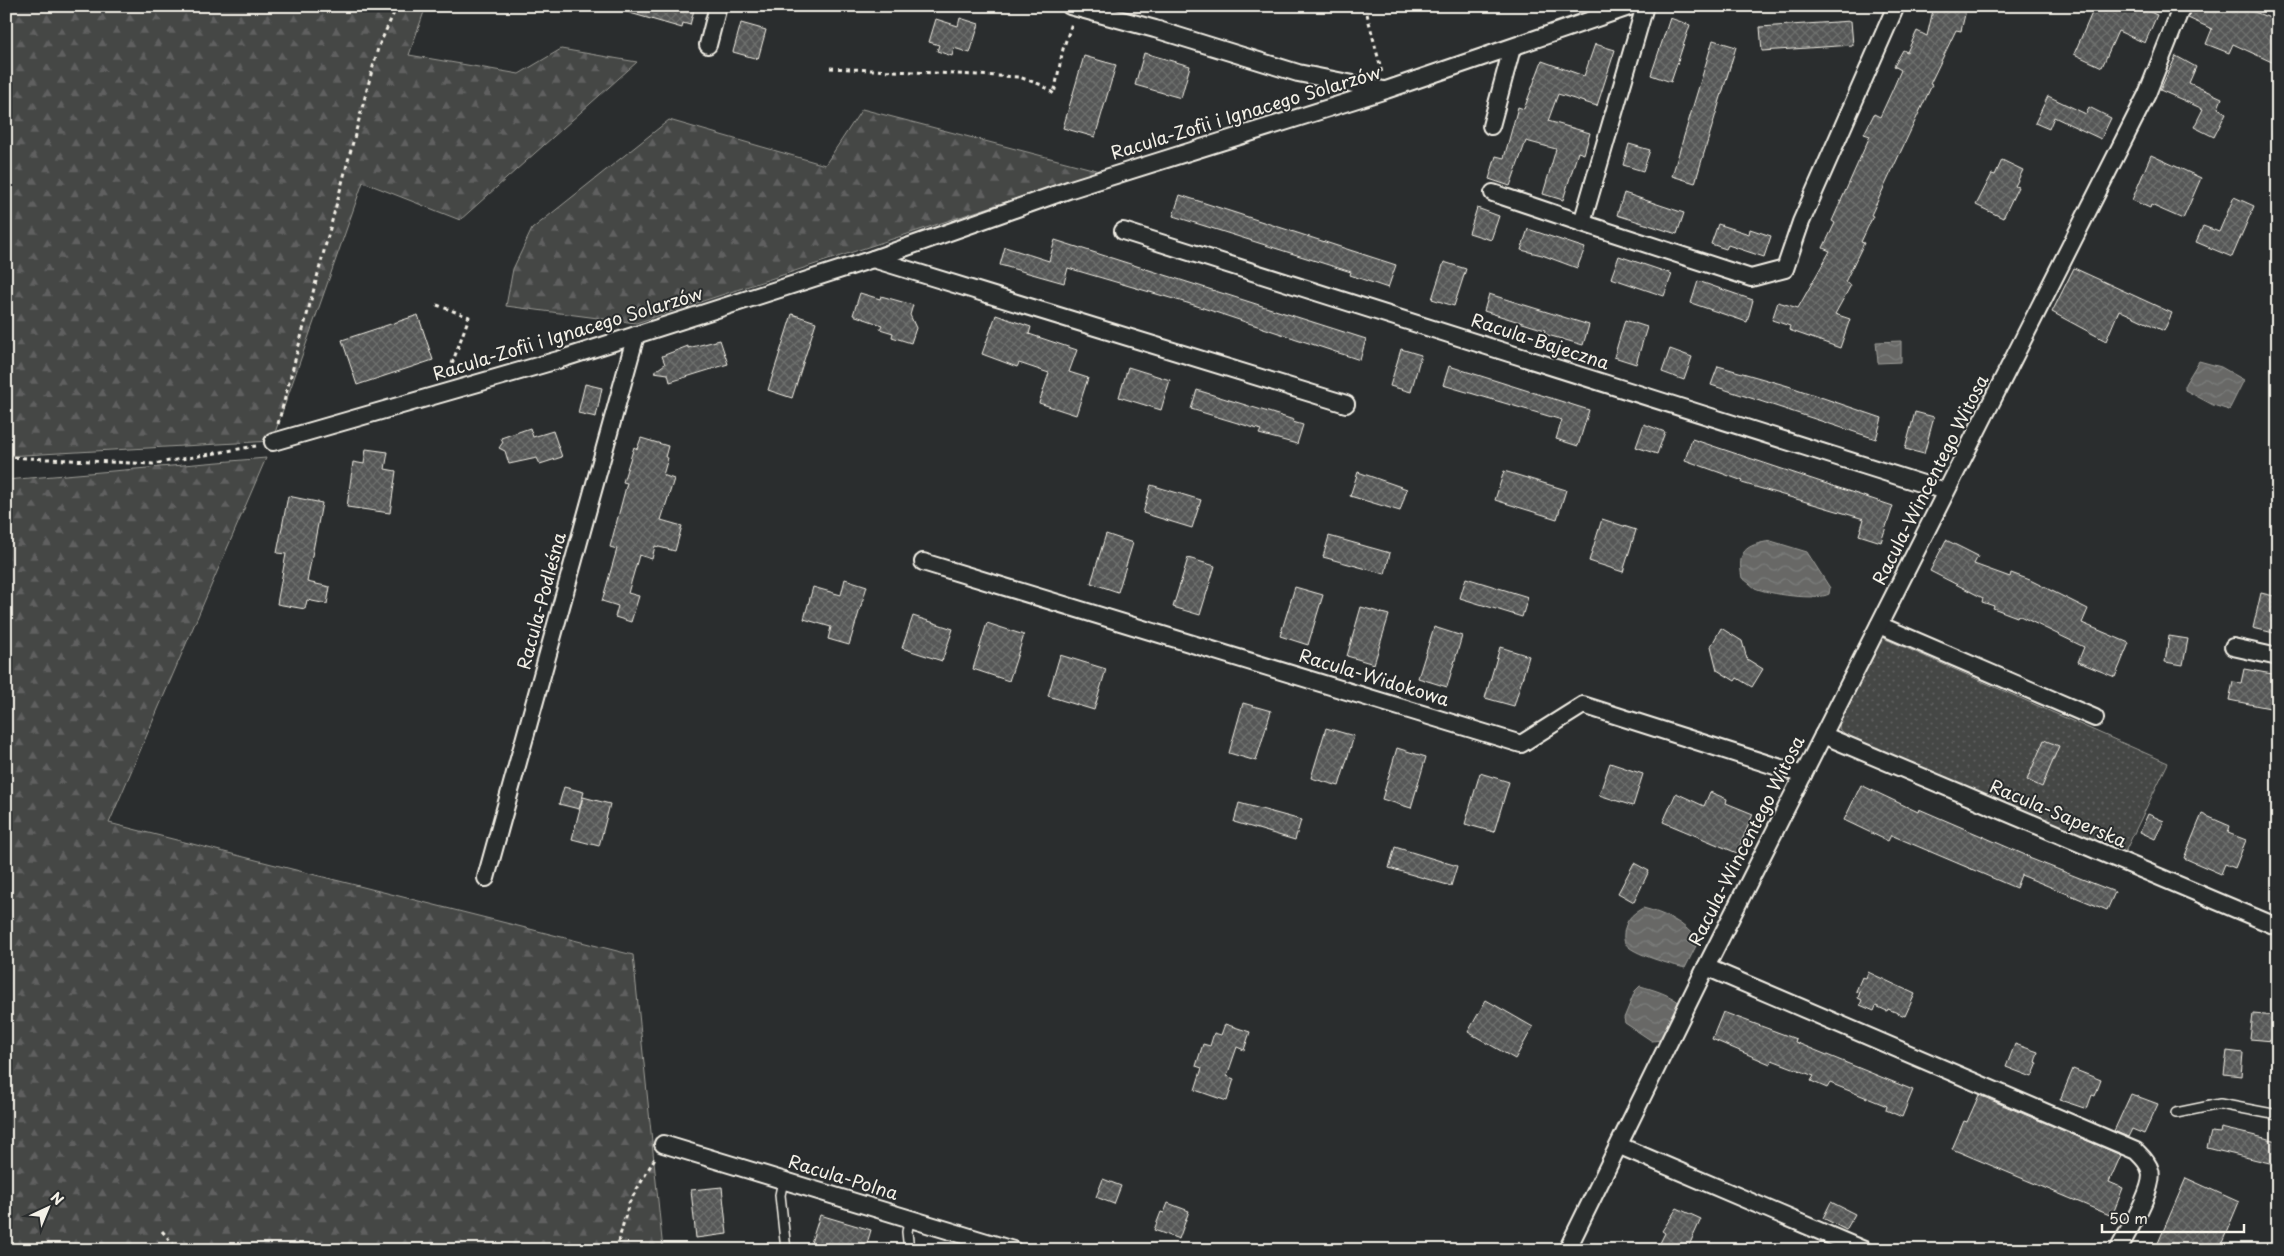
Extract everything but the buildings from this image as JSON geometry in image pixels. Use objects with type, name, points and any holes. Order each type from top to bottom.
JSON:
[{"type":"street","points":[[708,45],[718,6]]},
{"type":"street","name":"Racula-Zofii i Ignacego Solarzów","points":[[273,442],[636,335],[873,259],[1071,189],[1386,90],[1632,6]]},
{"type":"street","points":[[1582,223],[1645,6]]},
{"type":"street","points":[[1493,193],[1751,278],[1785,269],[1801,222],[1896,6]]},
{"type":"street","name":"Racula-Wincentego Witosa","points":[[1567,1250],[1620,1146],[1706,967],[1945,491],[1990,409],[2147,94],[2182,6]]},
{"type":"street","points":[[1074,7],[1155,29],[1298,73],[1386,90]]},
{"type":"street","points":[[1491,126],[1512,48]]},
{"type":"street","name":"Racula-Bajeczna","points":[[1123,231],[1945,491]]},
{"type":"street","points":[[873,259],[1346,404]]},
{"type":"street","name":"Racula-Podleśna","points":[[486,878],[636,335]]},
{"type":"street","name":"Racula-Widokowa","points":[[924,562],[1521,744],[1583,705],[1803,775]]},
{"type":"street","points":[[1879,625],[2095,718]]},
{"type":"street","points":[[2233,647],[2278,657]]},
{"type":"street","name":"Racula-Saperska","points":[[1823,735],[2278,927]]},
{"type":"street","name":"Racula-Wincentego Witosa","points":[[1706,967],[2136,1151],[2145,1160],[2151,1171],[2151,1185],[2118,1250]]},
{"type":"street","name":"Racula-Polna","points":[[663,1144],[1013,1250]]},
{"type":"street","points":[[1620,1146],[1864,1250]]},
{"type":"lane","points":[[2176,1113],[2220,1104],[2278,1115]]},
{"type":"lane","points":[[783,1181],[780,1195],[786,1250]]},
{"type":"lane","points":[[909,1220],[907,1232],[909,1250]]},
{"type":"path","points":[[6,457],[153,464],[273,442],[378,48],[397,6]]},
{"type":"path","points":[[1365,6],[1386,90]]},
{"type":"path","points":[[830,68],[1019,77],[1042,85],[1054,94],[1074,7]]},
{"type":"path","points":[[436,305],[470,317],[441,394]]},
{"type":"path","points":[[616,1250],[629,1203],[663,1144]]},
{"type":"path","points":[[162,1231],[178,1250]]},
{"type":"green space","points":[[6,6],[426,6],[409,55],[519,74],[561,49],[637,62],[460,220],[363,182],[272,441],[6,456]]},
{"type":"green space","points":[[862,109],[1100,171],[636,323],[506,306],[513,269],[532,229],[669,120],[825,165]]},
{"type":"green space","points":[[266,458],[109,823],[633,955],[663,1250],[6,1250],[6,480]]},
{"type":"green space","points":[[1881,637],[2168,763],[2122,858],[1861,746],[1839,729],[1840,716]]},
{"type":"water","points":[[1901,341],[1901,362],[1878,363],[1876,342]]},
{"type":"water","points":[[2199,361],[2221,367],[2244,380],[2229,410],[2213,405],[2185,390],[2185,384]]},
{"type":"water","points":[[1771,541],[1807,552],[1830,588],[1829,594],[1804,597],[1770,592],[1755,588],[1742,578],[1741,561],[1745,551],[1749,547]]},
{"type":"water","points":[[1643,908],[1681,924],[1688,929],[1698,942],[1685,968],[1643,955],[1625,943],[1624,933],[1628,921]]},
{"type":"water","points":[[1640,986],[1671,997],[1680,1003],[1662,1040],[1652,1041],[1625,1023],[1624,1018],[1635,991]]}]
